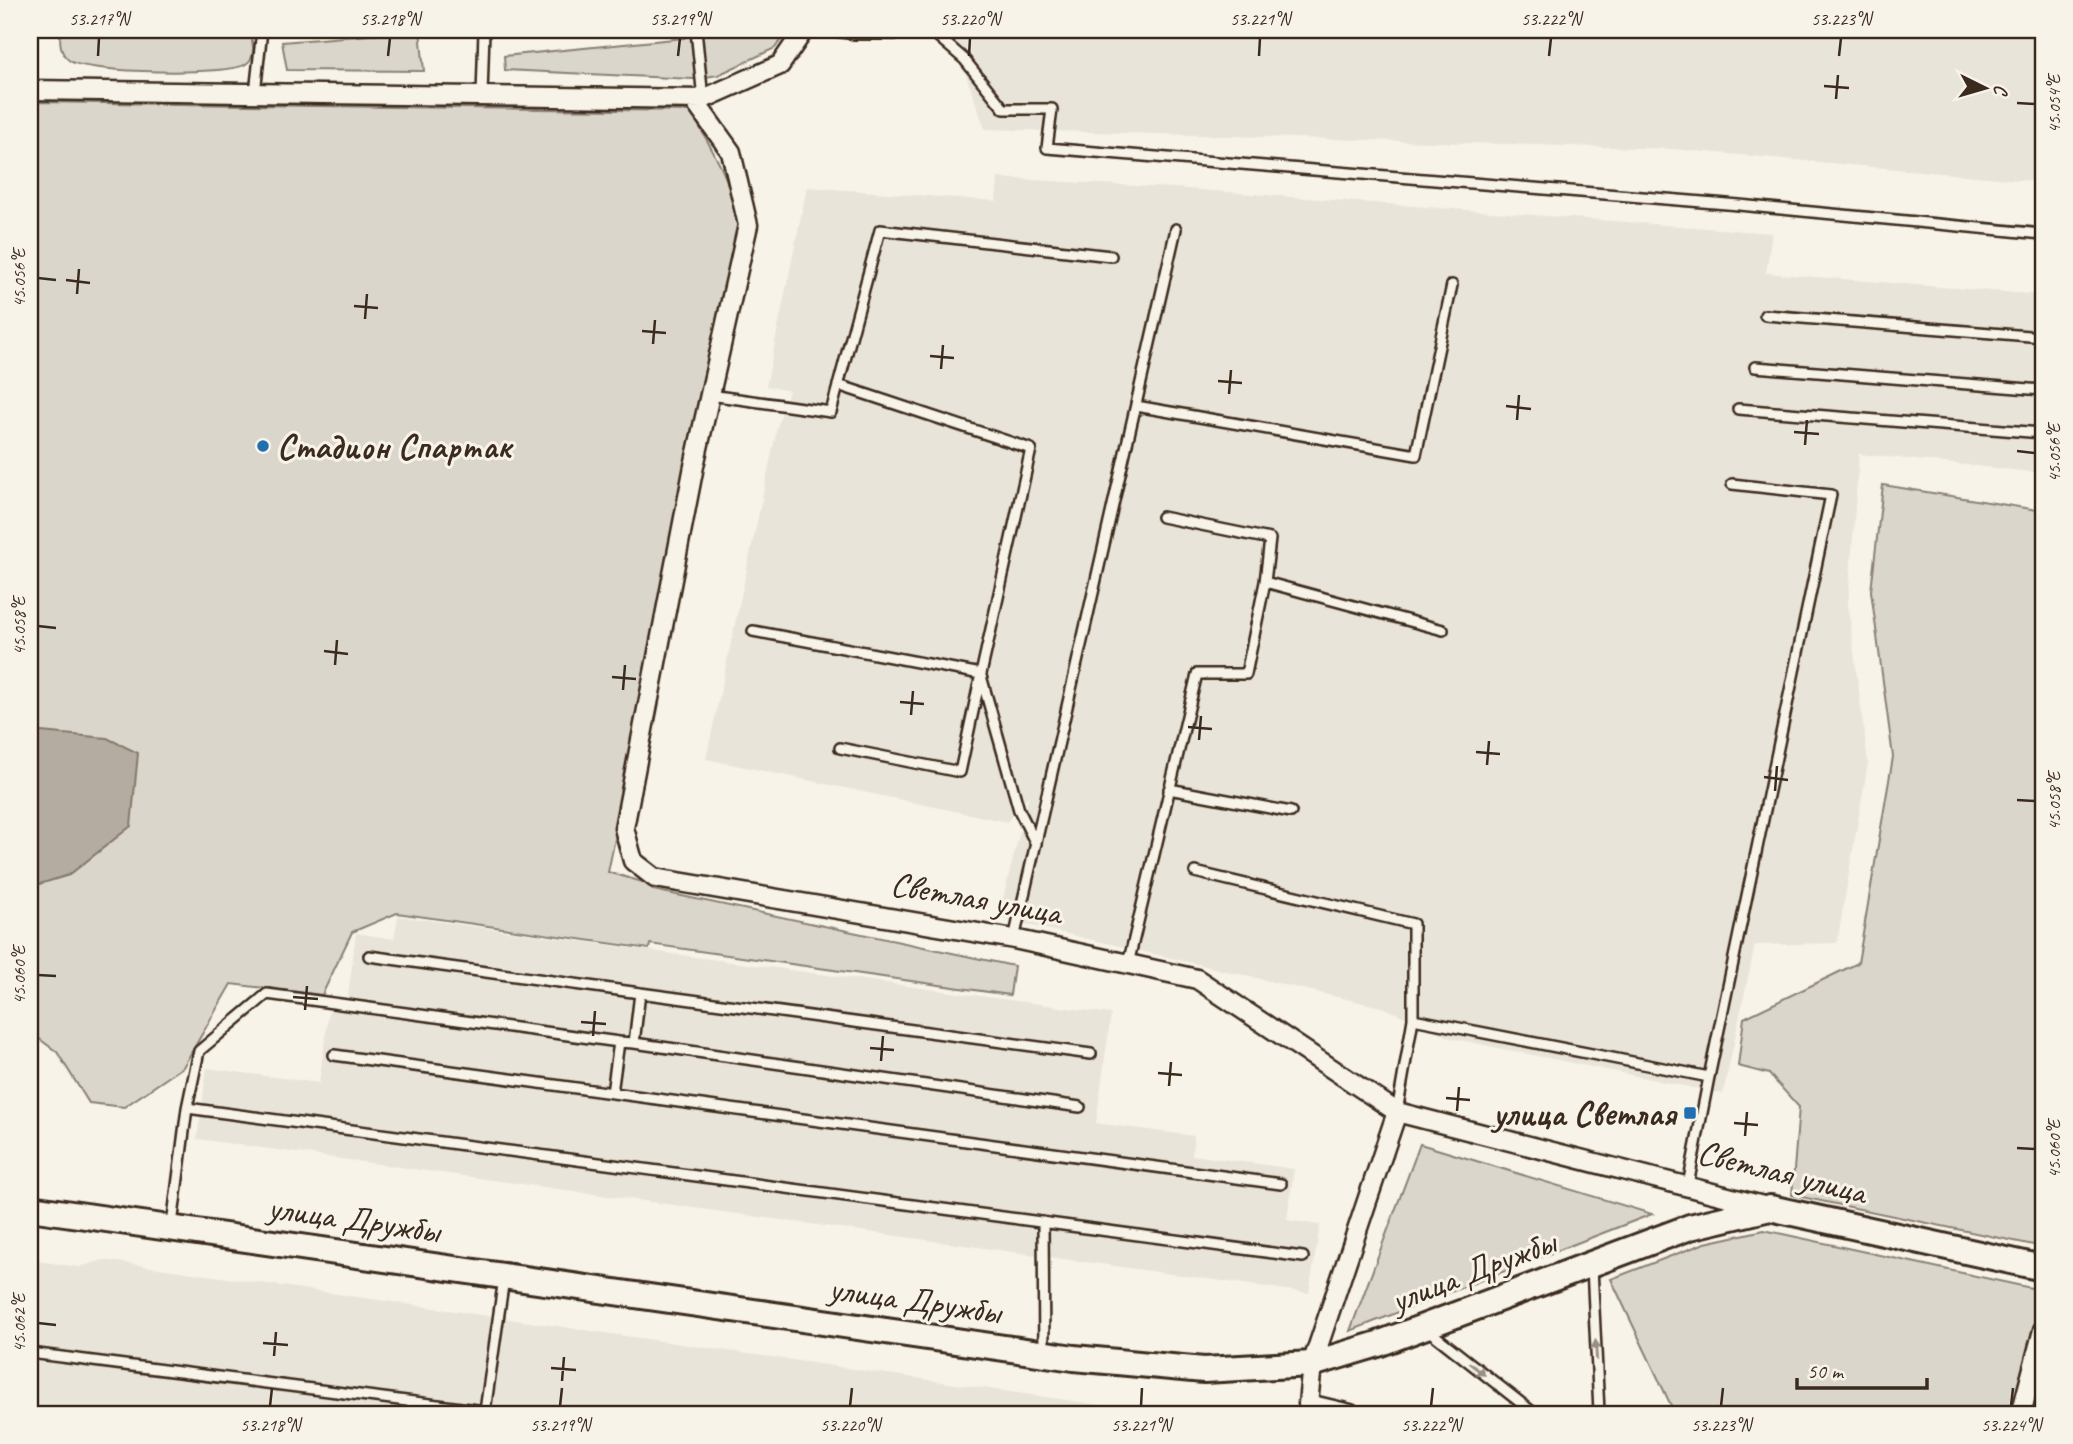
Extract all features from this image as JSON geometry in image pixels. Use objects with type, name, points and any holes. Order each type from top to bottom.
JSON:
[{"type":"street","points":[[30,90],[698,99],[780,65],[804,30]]},
{"type":"street","name":"Светлая улица","points":[[698,99],[731,152],[748,225],[710,395],[624,828],[633,861],[654,878],[1014,939],[1197,979],[1397,1112],[1770,1208],[2043,1268]]},
{"type":"street","points":[[1350,1414],[1308,1404],[1312,1364],[1397,1112]]},
{"type":"street","name":"улица Дружбы","points":[[30,1208],[1044,1354],[1204,1370],[1312,1364],[1424,1327],[1690,1227],[1770,1208]]},
{"type":"street","points":[[2021,1414],[2043,1330]]},
{"type":"lane","points":[[255,93],[262,30]]},
{"type":"lane","points":[[482,96],[484,30]]},
{"type":"lane","points":[[696,30],[698,99]]},
{"type":"lane","points":[[828,30],[855,34],[935,32],[964,60],[1004,109],[1052,109],[1047,148],[1739,205],[2043,234]]},
{"type":"lane","points":[[1014,939],[1176,229]]},
{"type":"lane","points":[[710,395],[831,412],[880,230],[1111,256]]},
{"type":"lane","points":[[1136,405],[1416,455],[1452,285]]},
{"type":"lane","points":[[1765,315],[2043,337]]},
{"type":"lane","points":[[1755,367],[2043,390]]},
{"type":"lane","points":[[838,384],[1031,449],[960,772],[840,748]]},
{"type":"lane","points":[[1738,409],[2043,433]]},
{"type":"lane","points":[[1688,1185],[1831,495],[1732,484]]},
{"type":"lane","points":[[1128,964],[1197,674],[1246,674],[1265,582],[1270,538],[1162,517]]},
{"type":"lane","points":[[1265,582],[1443,630]]},
{"type":"lane","points":[[752,631],[981,674]]},
{"type":"lane","points":[[981,674],[1019,810],[1036,844]]},
{"type":"lane","points":[[1170,789],[1291,812]]},
{"type":"lane","points":[[1195,872],[1413,924],[1413,1018],[1397,1112]]},
{"type":"lane","points":[[369,956],[1091,1054]]},
{"type":"lane","points":[[634,1043],[640,993]]},
{"type":"lane","points":[[171,1228],[187,1108],[199,1051],[267,994],[1080,1107]]},
{"type":"lane","points":[[1413,1018],[1709,1077]]},
{"type":"lane","points":[[612,1093],[619,1042]]},
{"type":"lane","points":[[334,1055],[1281,1184]]},
{"type":"lane","points":[[187,1108],[1303,1257]]},
{"type":"lane","points":[[1043,1222],[1044,1354]]},
{"type":"lane","points":[[1592,1264],[1599,1412],[1592,1414]]},
{"type":"lane","points":[[485,1411],[504,1276]]},
{"type":"lane","points":[[1424,1327],[1535,1414]]},
{"type":"lane","points":[[30,1353],[449,1410],[498,1414]]},
{"type":"shaded area","points":[[248,30],[253,53],[246,64],[214,70],[158,72],[102,68],[82,65],[67,58],[61,45],[60,32]]},
{"type":"shaded area","points":[[696,30],[788,30],[775,48],[718,75],[693,79],[505,70],[504,56],[684,38]]},
{"type":"shaded area","points":[[950,30],[2043,30],[2043,182],[1672,149],[985,129]]},
{"type":"shaded area","points":[[420,31],[424,71],[287,70],[282,42]]},
{"type":"shaded area","points":[[30,102],[691,111],[726,177],[735,210],[739,250],[608,872],[653,885],[653,890],[1014,966],[1010,995],[650,944],[649,949],[397,913],[352,932],[322,995],[231,984],[183,1067],[124,1107],[89,1103],[57,1052],[30,1032]]},
{"type":"shaded area","points":[[998,178],[1173,188],[1772,233],[1766,273],[2043,295],[2043,473],[1859,454],[1848,605],[1868,763],[1837,943],[1755,945],[1723,1094],[1450,1038],[1385,1008],[998,918],[1029,795],[1007,822],[706,759],[778,424],[789,391],[766,386],[807,187],[996,201]]},
{"type":"shaded area","points":[[1883,485],[2043,511],[2043,1247],[1792,1195],[1799,1107],[1769,1074],[1738,1066],[1744,1018],[1858,963],[1893,757],[1871,591]]},
{"type":"shaded area","points":[[30,731],[107,738],[138,753],[131,826],[69,875],[30,887]]},
{"type":"shaded area","points":[[398,916],[1111,1014],[1096,1123],[1194,1136],[1192,1155],[1294,1169],[1287,1220],[1320,1225],[1309,1293],[197,1139],[207,1068],[319,1083],[330,1003],[347,1005],[356,933],[394,939]]},
{"type":"shaded area","points":[[1420,1144],[1652,1214],[1350,1331]]},
{"type":"shaded area","points":[[1764,1230],[2036,1289],[2039,1315],[2014,1414],[1675,1414],[1611,1279],[1705,1243]]},
{"type":"shaded area","points":[[30,1260],[79,1267],[104,1260],[1162,1414],[30,1414]]},
{"type":"place","name":"Стадион Спартак","points":[[263,446]]},
{"type":"place","name":"улица Светлая","points":[[1690,1113]]}]
